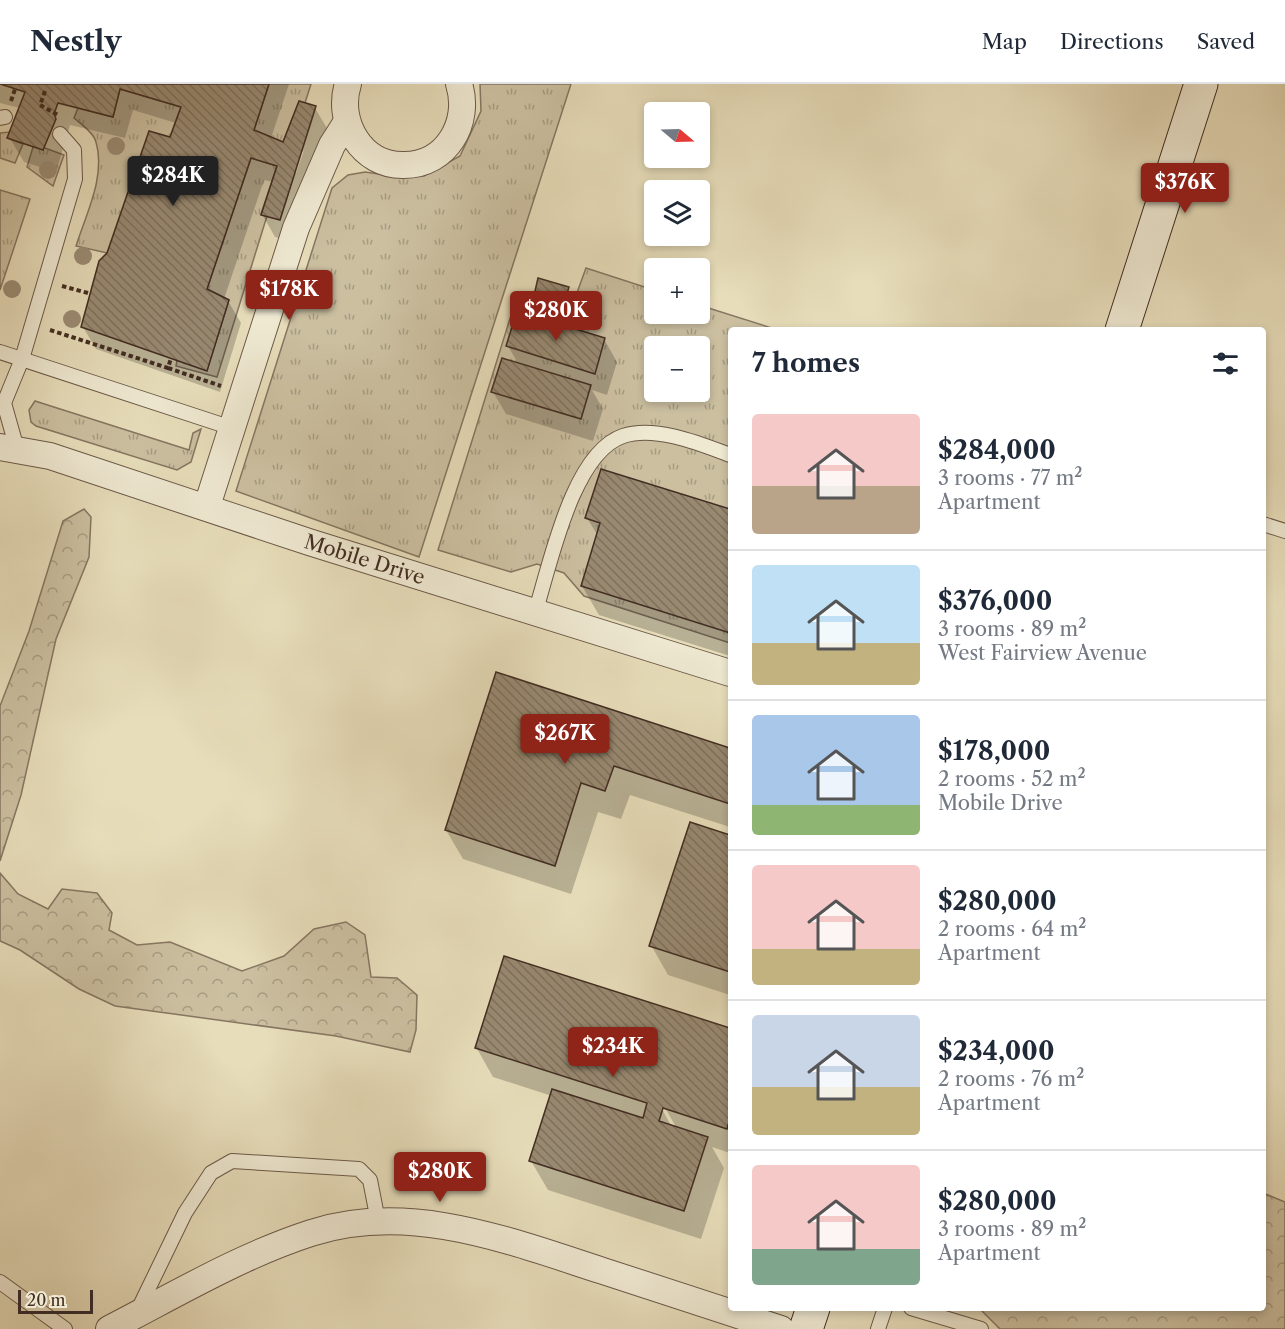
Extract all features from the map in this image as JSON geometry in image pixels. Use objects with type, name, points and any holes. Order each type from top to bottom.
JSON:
[{"type":"main road","points":[[1123,327],[1201,84]]},
{"type":"main road","points":[[806,1329],[812,1311]]},
{"type":"street","points":[[348,84],[344,98],[346,123],[358,145],[379,160],[403,165],[428,160],[448,146],[461,124],[464,99],[459,84]]},
{"type":"street","points":[[207,506],[296,228],[332,145],[346,123]]},
{"type":"street","name":"Mobile Drive","points":[[9,448],[50,456],[207,506],[309,542],[728,672]]},
{"type":"street","points":[[110,1329],[236,1263],[312,1232],[378,1221],[441,1224],[491,1234],[781,1329]]},
{"type":"lane","points":[[9,448],[4,403],[22,359],[75,179],[74,150],[60,134]]},
{"type":"lane","points":[[0,352],[232,428]]},
{"type":"lane","points":[[535,612],[566,512],[587,469],[604,445],[624,435],[645,433],[680,437],[728,454]]},
{"type":"lane","points":[[1266,525],[1285,531]]},
{"type":"lane","points":[[135,1316],[185,1213],[211,1173],[232,1161],[359,1169],[370,1180],[378,1221]]},
{"type":"lane","points":[[0,1282],[65,1329]]},
{"type":"lane","points":[[878,1329],[884,1311]]},
{"type":"lane","points":[[917,1311],[942,1323],[981,1329]]},
{"type":"path","points":[[45,328],[222,386],[225,375]]},
{"type":"path","points":[[168,368],[171,358]]},
{"type":"green space","points":[[269,84],[311,84],[305,103],[299,102],[283,142],[254,130]]},
{"type":"green space","points":[[480,84],[571,84],[419,557],[236,491],[332,188],[348,175],[365,172],[424,176],[460,156],[481,111]]},
{"type":"green space","points":[[120,89],[181,107],[170,137],[107,253],[76,246],[94,195],[98,155],[93,135],[74,118],[78,108],[113,117]]},
{"type":"green space","points":[[10,132],[8,138],[23,144],[15,163],[0,158],[0,133]]},
{"type":"green space","points":[[33,147],[45,148],[64,155],[53,186],[27,167]]},
{"type":"green space","points":[[251,158],[277,166],[261,214],[267,216],[217,377],[176,366],[177,360],[207,370],[229,300],[207,289]]},
{"type":"green space","points":[[0,190],[30,199],[0,290]]},
{"type":"green space","points":[[586,268],[644,287],[644,324],[710,324],[710,308],[769,327],[728,327],[728,642],[584,596],[564,573],[537,564],[511,572],[438,550],[517,296],[570,312]]},
{"type":"green space","points":[[35,401],[189,450],[193,433],[201,429],[191,462],[177,470],[36,426],[31,422],[29,410]]},
{"type":"green space","points":[[84,509],[91,517],[89,557],[56,639],[21,795],[0,861],[0,706],[29,631],[63,521]]},
{"type":"green space","points":[[0,873],[18,894],[48,909],[62,889],[97,893],[112,913],[109,930],[137,945],[170,942],[242,971],[284,956],[314,929],[346,922],[365,935],[371,977],[397,978],[417,995],[416,1030],[410,1052],[336,1036],[115,1006],[79,989],[20,950],[0,941]]},
{"type":"green space","points":[[1266,1194],[1285,1202],[1285,1329],[1000,1329],[982,1311],[1266,1311]]},
{"type":"building","points":[[0,84],[269,84],[254,130],[283,142],[299,101],[316,106],[280,220],[261,215],[277,166],[251,158],[207,289],[229,300],[207,371],[81,327],[99,261],[107,253],[149,131],[170,137],[181,107],[120,89],[113,117],[58,103],[54,114],[56,119],[43,150],[7,138],[25,92]]},
{"type":"building","points":[[538,278],[569,287],[565,300],[535,291]]},
{"type":"building","points":[[517,311],[605,338],[595,374],[506,346]]},
{"type":"building","points":[[502,358],[591,385],[581,419],[491,392]]},
{"type":"building","points":[[601,469],[728,508],[728,632],[581,586],[600,523],[585,518]]},
{"type":"building","points":[[496,672],[728,747],[728,803],[614,766],[605,791],[581,783],[555,866],[445,830]]},
{"type":"building","points":[[690,822],[728,834],[728,971],[649,946]]},
{"type":"building","points":[[504,956],[728,1027],[727,1129],[663,1108],[659,1121],[708,1137],[684,1211],[529,1161],[552,1089],[643,1118],[647,1103],[475,1048]]}]
